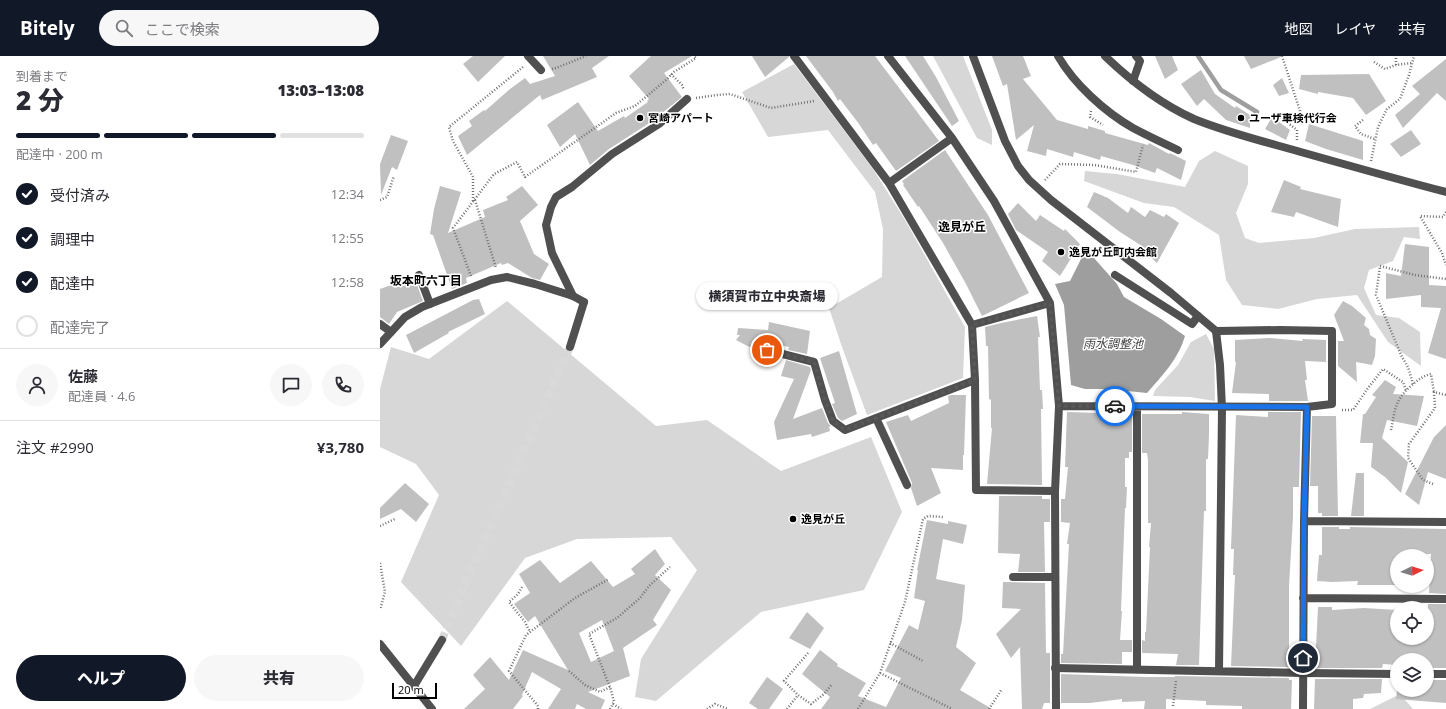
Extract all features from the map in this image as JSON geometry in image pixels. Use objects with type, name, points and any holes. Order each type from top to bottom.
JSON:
[{"type":"street","points":[[794,56],[890,183],[972,325],[975,380],[976,490],[1055,491]]},
{"type":"street","points":[[888,56],[952,138],[994,201],[1050,303],[1059,406],[1055,491],[1056,709]]},
{"type":"street","points":[[973,56],[1005,141],[1018,166],[1029,180],[1216,331],[1332,331],[1332,404],[1307,407],[1222,408],[1059,406]]},
{"type":"street","points":[[1058,56],[1066,70],[1099,104],[1132,128],[1178,150]]},
{"type":"street","points":[[1105,56],[1133,81],[1162,101],[1194,118],[1226,130],[1446,192]]},
{"type":"street","points":[[1133,81],[1140,61],[1136,56]]},
{"type":"street","points":[[530,58],[541,70]]},
{"type":"street","points":[[573,296],[552,253],[546,225],[551,207],[556,197],[572,187],[612,154],[659,124],[687,100]]},
{"type":"street","points":[[890,183],[952,138]]},
{"type":"street","points":[[419,275],[430,304]]},
{"type":"street","points":[[1115,275],[1192,324],[1198,316]]},
{"type":"street","points":[[380,344],[405,317],[430,304],[475,286],[491,280],[507,277],[573,296],[584,302],[570,347]]},
{"type":"street","points":[[972,325],[1050,303]]},
{"type":"street","points":[[380,324],[391,332]]},
{"type":"street","points":[[1216,331],[1220,365],[1222,408],[1219,672]]},
{"type":"street","points":[[767,350],[814,362],[833,421],[845,430],[975,380]]},
{"type":"street","points":[[1137,407],[1137,669]]},
{"type":"street","points":[[1303,709],[1304,521],[1307,407]]},
{"type":"street","points":[[876,418],[907,485]]},
{"type":"street","points":[[1304,521],[1446,522]]},
{"type":"street","points":[[1013,577],[1055,577]]},
{"type":"street","points":[[1303,598],[1446,599]]},
{"type":"street","points":[[414,686],[442,640]]},
{"type":"street","points":[[380,644],[432,709]]},
{"type":"street","points":[[1055,668],[1390,674]]},
{"type":"street","points":[[1434,674],[1446,674]]},
{"type":"path","points":[[541,70],[556,68],[586,56]]},
{"type":"path","points":[[475,286],[453,228],[494,174],[517,162],[525,177],[616,113],[636,106],[671,74],[696,58],[694,56]]},
{"type":"path","points":[[1282,56],[1304,124],[1276,114],[1297,130],[1298,151]]},
{"type":"path","points":[[1396,56],[1396,65]]},
{"type":"path","points":[[1369,171],[1378,127],[1388,109],[1400,99],[1414,56]]},
{"type":"path","points":[[472,203],[473,177],[453,142],[449,127],[530,58]]},
{"type":"path","points":[[1374,62],[1385,70],[1396,65],[1412,63]]},
{"type":"path","points":[[671,74],[682,85],[687,100],[730,94],[771,108],[827,99]]},
{"type":"path","points":[[1363,120],[1355,126],[1360,134],[1375,139]]},
{"type":"path","points":[[1037,187],[1052,174],[1060,164],[1096,164],[1136,172],[1146,134]]},
{"type":"path","points":[[380,200],[387,197],[394,176]]},
{"type":"path","points":[[475,200],[497,271]]},
{"type":"path","points":[[1446,212],[1443,217],[1420,216],[1442,253],[1446,264]]},
{"type":"path","points":[[1413,384],[1408,366],[1402,357],[1376,295],[1380,266],[1415,275],[1446,279]]},
{"type":"path","points":[[1332,404],[1333,410],[1353,410],[1383,369],[1403,382],[1406,390]]},
{"type":"path","points":[[1391,430],[1397,402],[1406,390],[1413,384],[1431,374],[1435,408],[1409,444],[1408,458],[1423,480],[1433,484]]},
{"type":"path","points":[[1434,392],[1446,395]]},
{"type":"path","points":[[858,709],[880,673],[905,602],[923,519],[928,516],[943,517]]},
{"type":"path","points":[[380,526],[396,519]]},
{"type":"path","points":[[380,563],[385,592],[380,610]]},
{"type":"path","points":[[610,709],[614,702],[610,686],[590,634],[617,618],[640,598],[649,586],[670,567]]},
{"type":"path","points":[[538,709],[538,706],[509,671],[526,635],[575,598],[609,580]]},
{"type":"path","points":[[522,587],[518,594],[509,602],[525,622],[530,632]]},
{"type":"path","points":[[890,643],[923,661]]},
{"type":"path","points":[[808,653],[784,681],[798,695],[811,704],[824,694],[832,684]]},
{"type":"path","points":[[1173,706],[1177,670]]},
{"type":"path","points":[[569,672],[586,685],[600,692],[610,686]]},
{"type":"path","points":[[880,673],[952,709]]},
{"type":"path","points":[[989,709],[1002,689]]},
{"type":"path","points":[[787,709],[798,695]]},
{"type":"path","points":[[613,704],[621,709]]},
{"type":"path","points":[[707,709],[715,704],[728,709]]},
{"type":"shaded area","points":[[933,56],[963,56],[992,130],[992,145],[977,138]]},
{"type":"shaded area","points":[[794,64],[873,169],[905,220],[965,327],[963,378],[867,415],[829,308],[882,277],[883,229],[875,192],[828,130],[768,137],[742,92]]},
{"type":"shaded area","points":[[1215,151],[1248,166],[1248,184],[1236,213],[1245,238],[1259,243],[1314,238],[1355,229],[1419,227],[1420,239],[1404,237],[1393,261],[1369,270],[1364,288],[1376,315],[1399,318],[1420,332],[1421,366],[1388,342],[1357,295],[1317,299],[1278,309],[1242,305],[1226,280],[1219,235],[1174,207],[1144,203],[1084,181],[1085,171],[1117,174],[1185,187],[1199,161]]},
{"type":"shaded area","points":[[507,301],[656,426],[707,420],[781,471],[871,437],[902,512],[864,590],[761,612],[656,701],[635,697],[641,659],[697,570],[671,537],[577,539],[525,558],[461,646],[401,582],[439,495],[416,464],[380,447],[380,389],[391,347],[429,359]]},
{"type":"shaded area","points":[[1206,334],[1214,349],[1215,401],[1190,397],[1153,396],[1155,390],[1178,365],[1191,342]]},
{"type":"shaded area","points":[[1394,697],[1403,697],[1413,709],[1370,709]]},
{"type":"water","name":"雨水調整池","points":[[1084,253],[1094,258],[1117,284],[1124,297],[1161,319],[1185,336],[1179,352],[1147,393],[1108,389],[1085,389],[1071,385],[1064,305],[1055,284],[1070,281]]},
{"type":"building","points":[[473,56],[505,56],[478,82],[463,64]]},
{"type":"building","points":[[543,56],[609,56],[592,68],[597,77],[542,100],[540,95],[467,155],[458,136],[472,126],[469,121],[484,110],[485,111],[525,78],[530,84],[555,76]]},
{"type":"building","points":[[651,56],[692,56],[664,73],[682,97],[651,122],[609,149],[590,165],[575,134],[560,147],[547,125],[578,102],[598,131],[624,116],[625,118],[648,102],[647,101],[649,99],[629,76]]},
{"type":"building","points":[[752,56],[789,56],[789,57],[765,77]]},
{"type":"building","points":[[806,56],[875,56],[939,141],[896,171],[876,143],[873,145],[840,99],[838,101]]},
{"type":"building","points":[[905,56],[923,56],[959,121],[952,126]]},
{"type":"building","points":[[992,56],[1023,56],[1031,76],[1023,79],[1057,120],[1088,129],[1088,126],[1105,131],[1105,133],[1148,145],[1149,143],[1186,161],[1181,180],[1157,168],[1155,173],[1101,156],[1100,160],[1074,152],[1073,157],[1047,149],[1046,156],[1027,151],[1034,125],[1016,140],[1007,84],[1003,86]]},
{"type":"building","points":[[1155,56],[1172,56],[1178,70],[1165,79]]},
{"type":"building","points":[[1244,56],[1281,56],[1281,57],[1251,69]]},
{"type":"building","points":[[1446,59],[1446,101],[1437,93],[1403,128],[1395,115],[1420,94],[1412,86]]},
{"type":"building","points":[[1201,70],[1215,94],[1235,108],[1236,106],[1250,115],[1250,128],[1226,120],[1204,99],[1197,106],[1181,84]]},
{"type":"building","points":[[1369,74],[1386,101],[1366,115],[1353,98],[1318,92],[1318,94],[1299,89],[1301,75]]},
{"type":"building","points":[[1282,78],[1289,93],[1279,96],[1273,85]]},
{"type":"building","points":[[1272,117],[1290,130],[1286,140],[1265,129]]},
{"type":"building","points":[[1309,124],[1363,141],[1363,160],[1305,141]]},
{"type":"building","points":[[1411,130],[1421,144],[1401,157],[1390,144]]},
{"type":"building","points":[[391,135],[408,141],[397,170],[392,167],[381,195],[380,164]]},
{"type":"building","points":[[945,150],[988,215],[1029,293],[982,316],[943,243],[919,206],[918,207],[903,185],[904,184],[902,181]]},
{"type":"building","points":[[1284,180],[1301,187],[1300,189],[1341,199],[1338,227],[1296,212],[1294,217],[1271,212]]},
{"type":"building","points":[[440,186],[461,192],[448,233],[485,217],[483,210],[508,200],[506,197],[522,186],[538,205],[520,221],[534,254],[549,264],[540,280],[532,278],[508,263],[502,265],[501,263],[466,278],[467,283],[452,289],[433,235],[430,234]]},
{"type":"building","points":[[1094,192],[1108,198],[1128,213],[1131,207],[1145,217],[1150,210],[1164,217],[1166,214],[1179,223],[1157,263],[1143,250],[1145,248],[1120,232],[1087,207]]},
{"type":"building","points":[[1018,203],[1036,221],[1040,215],[1064,231],[1065,229],[1080,244],[1060,276],[1042,261],[1048,252],[1016,230],[1008,214]]},
{"type":"building","points":[[1405,244],[1429,247],[1429,285],[1446,286],[1446,359],[1428,353],[1441,308],[1421,307],[1421,295],[1386,299],[1386,273],[1401,276]]},
{"type":"building","points":[[414,277],[423,301],[397,312],[389,324],[380,317],[380,289]]},
{"type":"building","points":[[479,299],[485,314],[448,332],[449,333],[414,353],[406,335],[473,300]]},
{"type":"building","points":[[1343,301],[1352,306],[1366,318],[1364,325],[1369,329],[1370,335],[1376,339],[1375,356],[1372,365],[1356,362],[1357,382],[1338,366],[1338,341],[1344,341],[1334,315]]},
{"type":"building","points":[[1037,316],[1040,337],[1038,337],[1040,390],[1042,390],[1043,409],[1041,409],[1042,485],[987,484],[992,428],[991,400],[989,399],[988,346],[986,346],[985,327]]},
{"type":"building","points":[[769,322],[810,331],[807,354],[788,350],[789,347],[761,341],[759,352],[736,340],[740,335],[737,335],[738,328],[768,330]]},
{"type":"building","points":[[1269,338],[1303,341],[1302,339],[1326,340],[1326,362],[1305,361],[1307,380],[1305,380],[1308,401],[1269,401],[1269,394],[1232,393],[1236,362],[1235,340]]},
{"type":"building","points":[[839,351],[857,414],[842,421],[838,418],[832,404],[835,403],[820,358]]},
{"type":"building","points":[[786,360],[810,367],[811,370],[793,419],[822,408],[828,423],[831,426],[829,427],[830,431],[812,437],[811,434],[777,440],[774,422],[794,379],[781,376]]},
{"type":"building","points":[[1385,380],[1396,387],[1393,394],[1424,396],[1417,426],[1387,420],[1382,438],[1408,462],[1401,493],[1385,477],[1371,467],[1373,443],[1360,443],[1363,414],[1365,414],[1376,397],[1372,395]]},
{"type":"building","points":[[966,395],[963,470],[931,468],[941,493],[917,506],[911,488],[912,483],[886,422],[908,415],[911,421],[949,403],[948,396]]},
{"type":"building","points":[[1067,412],[1132,414],[1132,452],[1129,452],[1129,458],[1125,458],[1125,487],[1127,487],[1120,640],[1132,640],[1132,652],[1122,652],[1122,664],[1061,663],[1061,654],[1063,654],[1069,544],[1067,544],[1070,523],[1061,522],[1061,499],[1065,499],[1068,467],[1065,467]]},
{"type":"building","points":[[1182,412],[1209,414],[1208,459],[1206,459],[1206,511],[1204,511],[1199,665],[1176,665],[1178,654],[1142,653],[1142,640],[1145,641],[1146,632],[1151,523],[1148,523],[1148,460],[1147,453],[1142,453],[1142,414],[1182,414]]},
{"type":"building","points":[[1268,412],[1301,412],[1299,487],[1293,487],[1293,517],[1289,586],[1289,667],[1231,666],[1235,575],[1233,575],[1234,549],[1231,549],[1236,415],[1268,417]]},
{"type":"building","points":[[1312,416],[1336,416],[1338,516],[1322,516],[1322,513],[1318,513],[1318,486],[1310,486]]},
{"type":"building","points":[[1446,425],[1446,479],[1428,472],[1419,505],[1405,494],[1434,437]]},
{"type":"building","points":[[1356,473],[1364,473],[1364,516],[1351,516]]},
{"type":"building","points":[[405,483],[429,504],[416,522],[401,509],[380,519],[380,508]]},
{"type":"building","points":[[999,496],[1042,496],[1042,499],[1050,499],[1050,522],[1044,522],[1045,572],[1018,572],[1020,554],[998,553]]},
{"type":"building","points":[[927,520],[948,524],[948,521],[967,525],[963,544],[943,539],[936,579],[965,585],[962,620],[956,647],[976,663],[960,690],[992,709],[821,709],[830,697],[802,674],[820,650],[838,664],[837,666],[866,683],[858,696],[886,707],[901,678],[885,671],[909,625],[918,630],[925,601],[914,598],[917,570]]},
{"type":"building","points":[[1322,527],[1339,527],[1339,529],[1350,529],[1350,527],[1446,529],[1446,594],[1429,593],[1434,593],[1434,549],[1390,549],[1390,585],[1357,585],[1358,581],[1317,581],[1319,555],[1322,555]]},
{"type":"building","points":[[655,549],[665,564],[655,575],[671,590],[653,620],[657,625],[623,648],[630,676],[588,692],[605,700],[601,709],[586,709],[577,704],[575,709],[548,709],[561,689],[532,672],[522,695],[523,696],[513,709],[464,709],[485,689],[473,675],[490,657],[509,680],[523,650],[568,670],[535,616],[528,622],[514,604],[530,593],[519,574],[540,560],[560,583],[591,561],[613,587],[635,574],[631,569]],"holes":[[[602,620],[614,651],[591,662],[579,633]]]},
{"type":"building","points":[[1003,582],[1045,583],[1046,653],[1050,653],[1050,703],[1044,703],[1042,709],[1022,709],[1020,647],[1011,658],[996,634],[1021,609],[1002,608]]},
{"type":"building","points":[[1434,604],[1446,604],[1446,668],[1434,668],[1434,653],[1390,653],[1390,664],[1383,664],[1382,668],[1315,668],[1318,607],[1332,607],[1332,610],[1364,608],[1390,610],[1390,645],[1434,645]]},
{"type":"building","points":[[807,612],[824,628],[810,649],[789,638]]},
{"type":"building","points":[[1061,674],[1146,677],[1175,676],[1289,678],[1289,680],[1292,680],[1291,709],[1242,709],[1242,706],[1206,705],[1206,701],[1166,699],[1166,709],[1144,709],[1145,701],[1122,702],[1122,699],[1090,703],[1061,703]]},
{"type":"building","points":[[767,677],[783,689],[769,709],[758,709],[749,703]]},
{"type":"building","points":[[1315,679],[1382,679],[1381,693],[1364,694],[1363,698],[1353,699],[1353,709],[1314,709]]},
{"type":"building","points":[[1434,680],[1446,680],[1446,703],[1396,699],[1396,697],[1434,697]]},
{"type":"waterway","points":[[1198,56],[1221,90],[1257,112]]},
{"type":"tunnel","points":[[442,640],[461,593],[570,347]]},
{"type":"way so far","points":[[767,350],[814,362],[833,421],[845,430],[975,380],[972,325],[1050,303],[1059,406],[1115,406]]},
{"type":"place","name":"宮崎アパート","points":[[640,118]]},
{"type":"place","name":"ユーザ車検代行会","points":[[1241,118]]},
{"type":"place","name":"逸見が丘町内会館","points":[[1061,252]]},
{"type":"place","name":"横須賀市立中央斎場","points":[[767,350]]},
{"type":"place","name":"逸見が丘","points":[[793,519]]},
{"type":"district","name":"逸見が丘","points":[[962,227]]},
{"type":"district","name":"坂本町六丁目","points":[[426,281]]},
{"type":"route","points":[[1115,406],[1222,408],[1307,407],[1303,658]]}]
